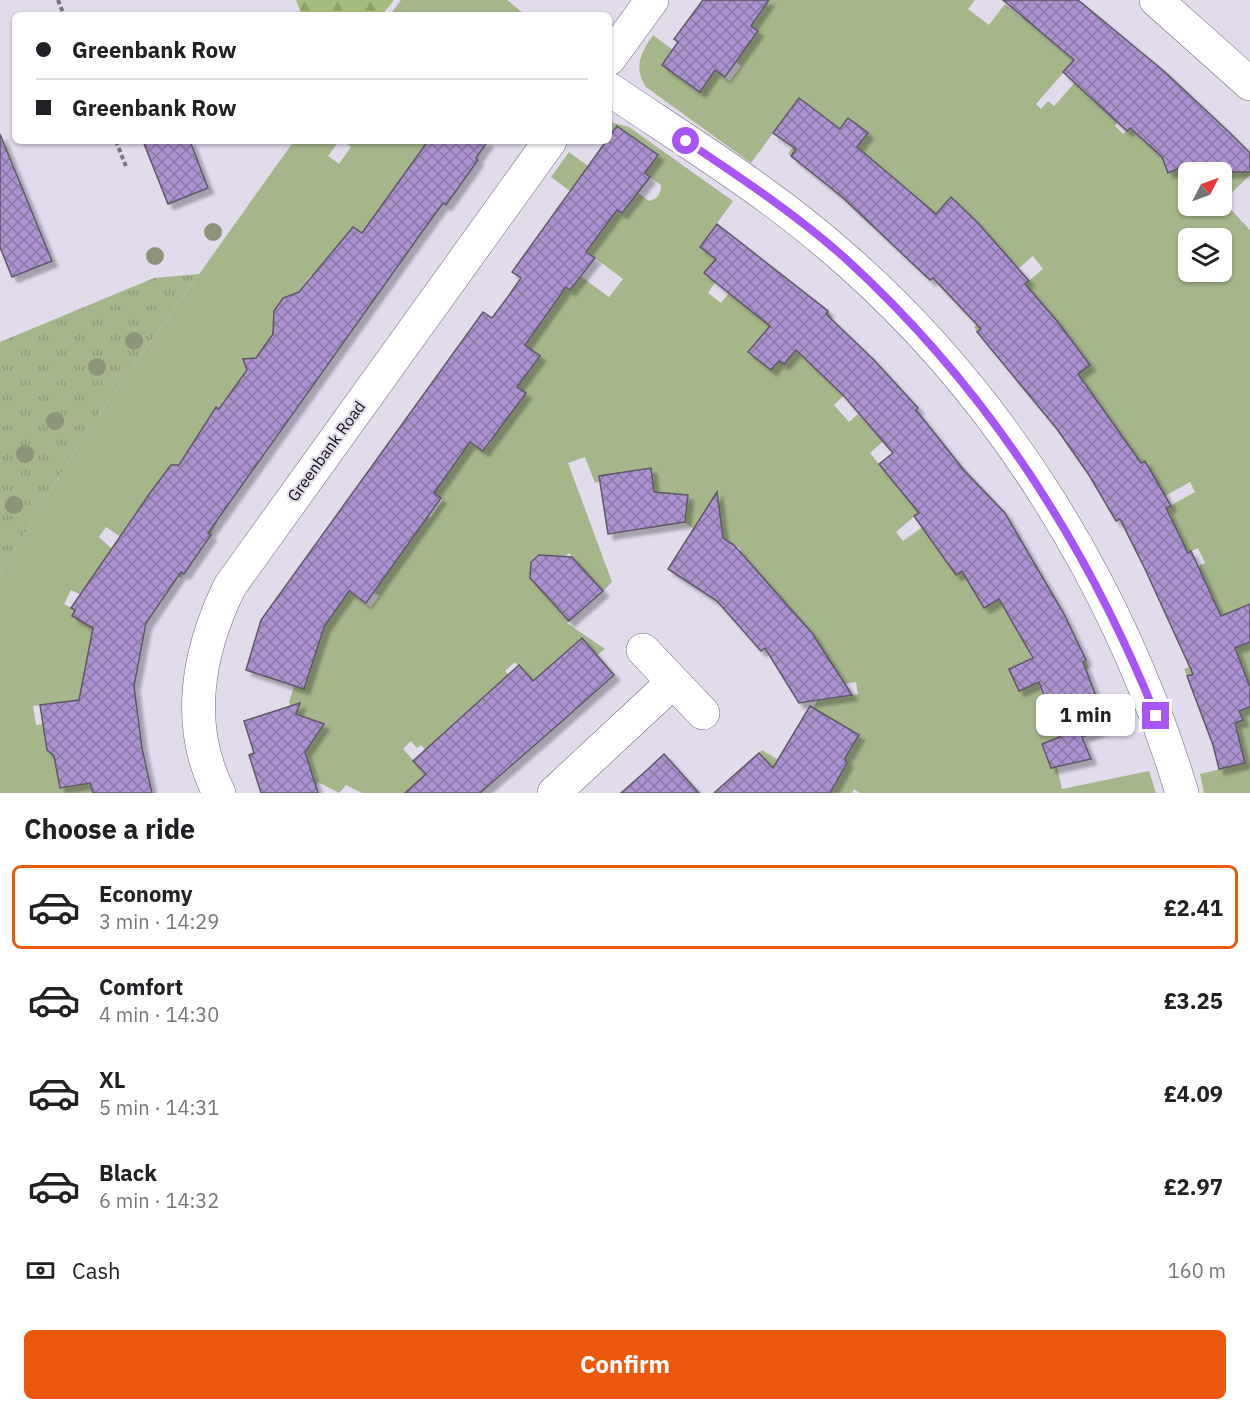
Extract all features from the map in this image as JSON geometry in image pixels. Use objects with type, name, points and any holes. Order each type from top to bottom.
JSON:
[{"type":"street","points":[[612,55],[652,0]]},
{"type":"street","points":[[1156,0],[1250,84]]},
{"type":"street","points":[[612,90],[759,191],[844,258],[917,328],[984,408],[1042,490],[1093,578],[1137,669],[1182,793]]},
{"type":"street","name":"Greenbank Road","points":[[219,793],[208,766],[201,736],[199,685],[206,645],[230,586],[548,144]]},
{"type":"street","points":[[643,650],[703,713]]},
{"type":"street","points":[[554,793],[674,682]]},
{"type":"path","points":[[117,144],[127,169]]},
{"type":"green space","points":[[296,0],[394,0],[384,12],[301,12]]},
{"type":"green space","points":[[401,0],[507,0],[522,12],[392,12]]},
{"type":"green space","points":[[769,0],[975,0],[968,9],[989,25],[1005,4],[1021,17],[1034,0],[1043,0],[1071,57],[1102,19],[1107,23],[1036,104],[1041,109],[1048,101],[1054,106],[1086,70],[1110,115],[1118,122],[1115,126],[1123,134],[1130,128],[1199,104],[1164,160],[1167,168],[1172,171],[1178,167],[1178,216],[1232,216],[1232,211],[1250,230],[1250,604],[1221,616],[1200,571],[1155,591],[1154,587],[1205,563],[1198,548],[1188,553],[1169,514],[1127,534],[1126,530],[1195,492],[1190,482],[1160,499],[1144,461],[1094,483],[1084,467],[1124,438],[1098,402],[1058,431],[1055,426],[1077,375],[1027,288],[977,332],[974,327],[1043,269],[1033,256],[1003,282],[935,280],[933,278],[948,263],[944,259],[978,222],[951,198],[934,215],[872,160],[840,197],[827,185],[867,133],[849,118],[838,132],[820,119],[791,156],[788,154],[793,147],[789,144],[814,110],[799,98],[751,163],[646,87],[642,80],[640,60],[653,35],[673,50],[662,65],[700,92],[715,70],[730,81],[741,66],[707,41],[724,21],[751,41],[758,31],[751,26]]},
{"type":"green space","points":[[612,123],[629,127],[733,201],[700,247],[720,254],[705,272],[716,281],[708,293],[721,303],[730,292],[776,304],[763,320],[770,326],[749,352],[771,370],[779,361],[784,364],[828,311],[833,320],[800,355],[841,393],[874,360],[877,363],[834,405],[849,422],[858,414],[882,441],[919,409],[870,453],[899,488],[931,502],[896,532],[903,541],[931,521],[948,563],[957,575],[1010,536],[984,608],[999,599],[1013,617],[1032,659],[1009,669],[1019,691],[1086,660],[1089,668],[1087,670],[1090,679],[1045,697],[1060,737],[1051,768],[1057,767],[1062,789],[1149,771],[1156,793],[860,793],[854,789],[852,793],[777,793],[784,780],[759,753],[762,750],[820,785],[840,776],[847,764],[845,758],[859,735],[813,708],[817,701],[858,694],[856,682],[792,692],[833,666],[809,629],[769,654],[766,651],[805,626],[756,569],[718,602],[711,597],[741,549],[716,533],[721,525],[720,517],[712,511],[694,529],[685,523],[688,495],[658,520],[651,468],[600,476],[600,481],[595,483],[585,457],[568,463],[612,582],[603,591],[569,553],[535,584],[569,621],[567,623],[605,649],[597,655],[581,638],[536,679],[568,716],[566,718],[515,662],[505,671],[508,675],[474,705],[521,757],[464,793],[421,745],[417,748],[411,741],[403,749],[426,774],[405,793],[362,793],[346,785],[339,793],[318,782],[313,793],[274,793],[296,723],[289,702],[298,674],[308,676],[318,645],[308,642],[345,589],[371,607],[379,596],[314,548],[387,573],[404,550],[407,502],[430,518],[443,500],[401,469],[470,442],[484,451],[491,442],[443,406],[525,393],[460,345],[539,356],[525,345],[566,287],[570,290],[573,286],[527,252],[534,242],[609,297],[623,279],[587,252],[607,223],[568,194],[570,191],[551,177],[569,152],[588,166],[578,181],[623,213],[626,208],[621,205],[633,189],[649,201],[656,197],[661,185],[645,173],[657,155],[617,126],[612,133]]},
{"type":"green space","points":[[292,144],[337,144],[328,156],[339,164],[351,147],[347,144],[426,144],[402,178],[441,207],[436,213],[397,185],[367,226],[373,231],[376,227],[409,251],[401,263],[353,227],[338,247],[343,260],[331,252],[317,271],[327,283],[366,311],[364,314],[311,275],[295,297],[292,295],[287,297],[278,304],[274,321],[330,362],[320,375],[269,339],[263,349],[273,357],[252,359],[246,367],[249,376],[233,390],[219,409],[216,408],[203,426],[257,465],[254,469],[235,455],[195,443],[179,465],[171,465],[165,473],[178,492],[218,520],[211,535],[150,493],[137,512],[144,546],[184,574],[181,578],[106,527],[99,537],[112,549],[144,626],[71,590],[64,604],[75,610],[73,617],[93,627],[132,695],[33,706],[36,725],[86,719],[50,734],[45,740],[47,750],[53,755],[63,754],[99,793],[0,793],[0,575],[85,434]]},
{"type":"green space","points":[[1246,150],[1250,158],[1250,175],[1232,192],[1232,164]]},
{"type":"green space","points":[[199,274],[85,434],[0,575],[0,342],[154,278]]},
{"type":"green space","points":[[1250,642],[1250,687],[1238,656],[1187,676],[1184,669]]},
{"type":"green space","points":[[1250,707],[1250,793],[1204,793],[1200,774],[1245,763],[1239,737],[1213,743],[1234,723],[1243,720],[1239,711]]},
{"type":"building","points":[[703,0],[769,0],[751,26],[758,31],[725,77],[715,70],[700,92],[662,65],[678,42],[674,39]]},
{"type":"building","points":[[1003,0],[1078,0],[1165,72],[1250,153],[1250,172],[1232,172],[1232,162],[1178,162],[1178,169],[1168,173],[1162,157],[1130,128],[1127,131],[1063,72],[1074,60]]},
{"type":"building","points":[[799,98],[840,129],[848,118],[868,133],[857,147],[936,214],[951,197],[978,223],[1029,281],[1025,284],[1057,321],[1090,365],[1078,374],[1141,463],[1145,461],[1171,506],[1166,508],[1188,553],[1191,551],[1221,616],[1250,604],[1250,642],[1235,648],[1250,687],[1250,707],[1239,711],[1243,720],[1235,723],[1245,763],[1219,769],[1213,745],[1187,676],[1193,674],[1145,569],[1120,519],[1116,521],[1089,475],[1057,429],[977,332],[981,329],[933,278],[930,280],[841,196],[791,156],[796,149],[773,133]]},
{"type":"building","points":[[617,126],[658,155],[645,173],[650,177],[622,213],[617,210],[586,252],[595,258],[570,290],[566,287],[525,345],[540,356],[517,387],[526,393],[483,451],[470,442],[434,493],[441,498],[366,603],[349,591],[324,627],[304,689],[246,670],[261,620],[483,312],[492,318],[507,298],[521,278],[512,272],[604,144],[612,144],[612,133]]},
{"type":"building","points":[[0,134],[52,261],[12,277],[0,247]]},
{"type":"building","points":[[144,144],[191,144],[208,188],[168,204]]},
{"type":"building","points":[[426,144],[486,144],[476,158],[478,160],[446,205],[443,203],[422,232],[208,533],[211,535],[184,574],[181,572],[146,623],[134,686],[142,748],[152,793],[93,793],[90,783],[60,788],[54,756],[47,750],[40,705],[79,700],[93,628],[72,616],[75,610],[71,608],[150,493],[171,465],[179,465],[216,407],[219,409],[247,370],[243,359],[256,358],[273,334],[274,311],[283,298],[299,292],[353,227],[362,233]]},
{"type":"building","points":[[717,224],[828,311],[826,314],[874,360],[918,408],[916,410],[963,469],[1005,513],[1064,614],[1086,660],[1083,662],[1108,727],[1082,737],[1091,759],[1051,768],[1042,744],[1060,737],[1039,682],[1019,691],[1009,669],[1033,658],[999,599],[984,608],[962,571],[956,575],[914,516],[919,513],[879,464],[893,453],[844,396],[796,350],[784,364],[779,361],[771,370],[748,352],[770,326],[704,273],[716,259],[700,247]]},
{"type":"building","points":[[651,468],[654,492],[688,495],[685,522],[608,534],[599,476]]},
{"type":"building","points":[[717,492],[723,538],[734,545],[812,633],[852,695],[799,703],[765,648],[761,651],[717,601],[668,569]]},
{"type":"building","points":[[539,555],[572,557],[603,591],[569,621],[530,578],[531,562]]},
{"type":"building","points":[[582,638],[614,675],[568,716],[480,793],[405,793],[426,774],[413,761],[519,665],[533,681]]},
{"type":"building","points":[[300,703],[296,714],[324,724],[305,752],[318,793],[261,793],[249,755],[254,753],[244,721]]},
{"type":"building","points":[[810,706],[859,735],[845,758],[847,763],[830,793],[714,793],[759,753],[773,768]]},
{"type":"building","points":[[664,754],[699,793],[621,793],[647,770]]},
{"type":"route","points":[[686,141],[767,197],[844,258],[917,328],[962,381],[1014,448],[1069,533],[1116,623],[1156,716]]}]
